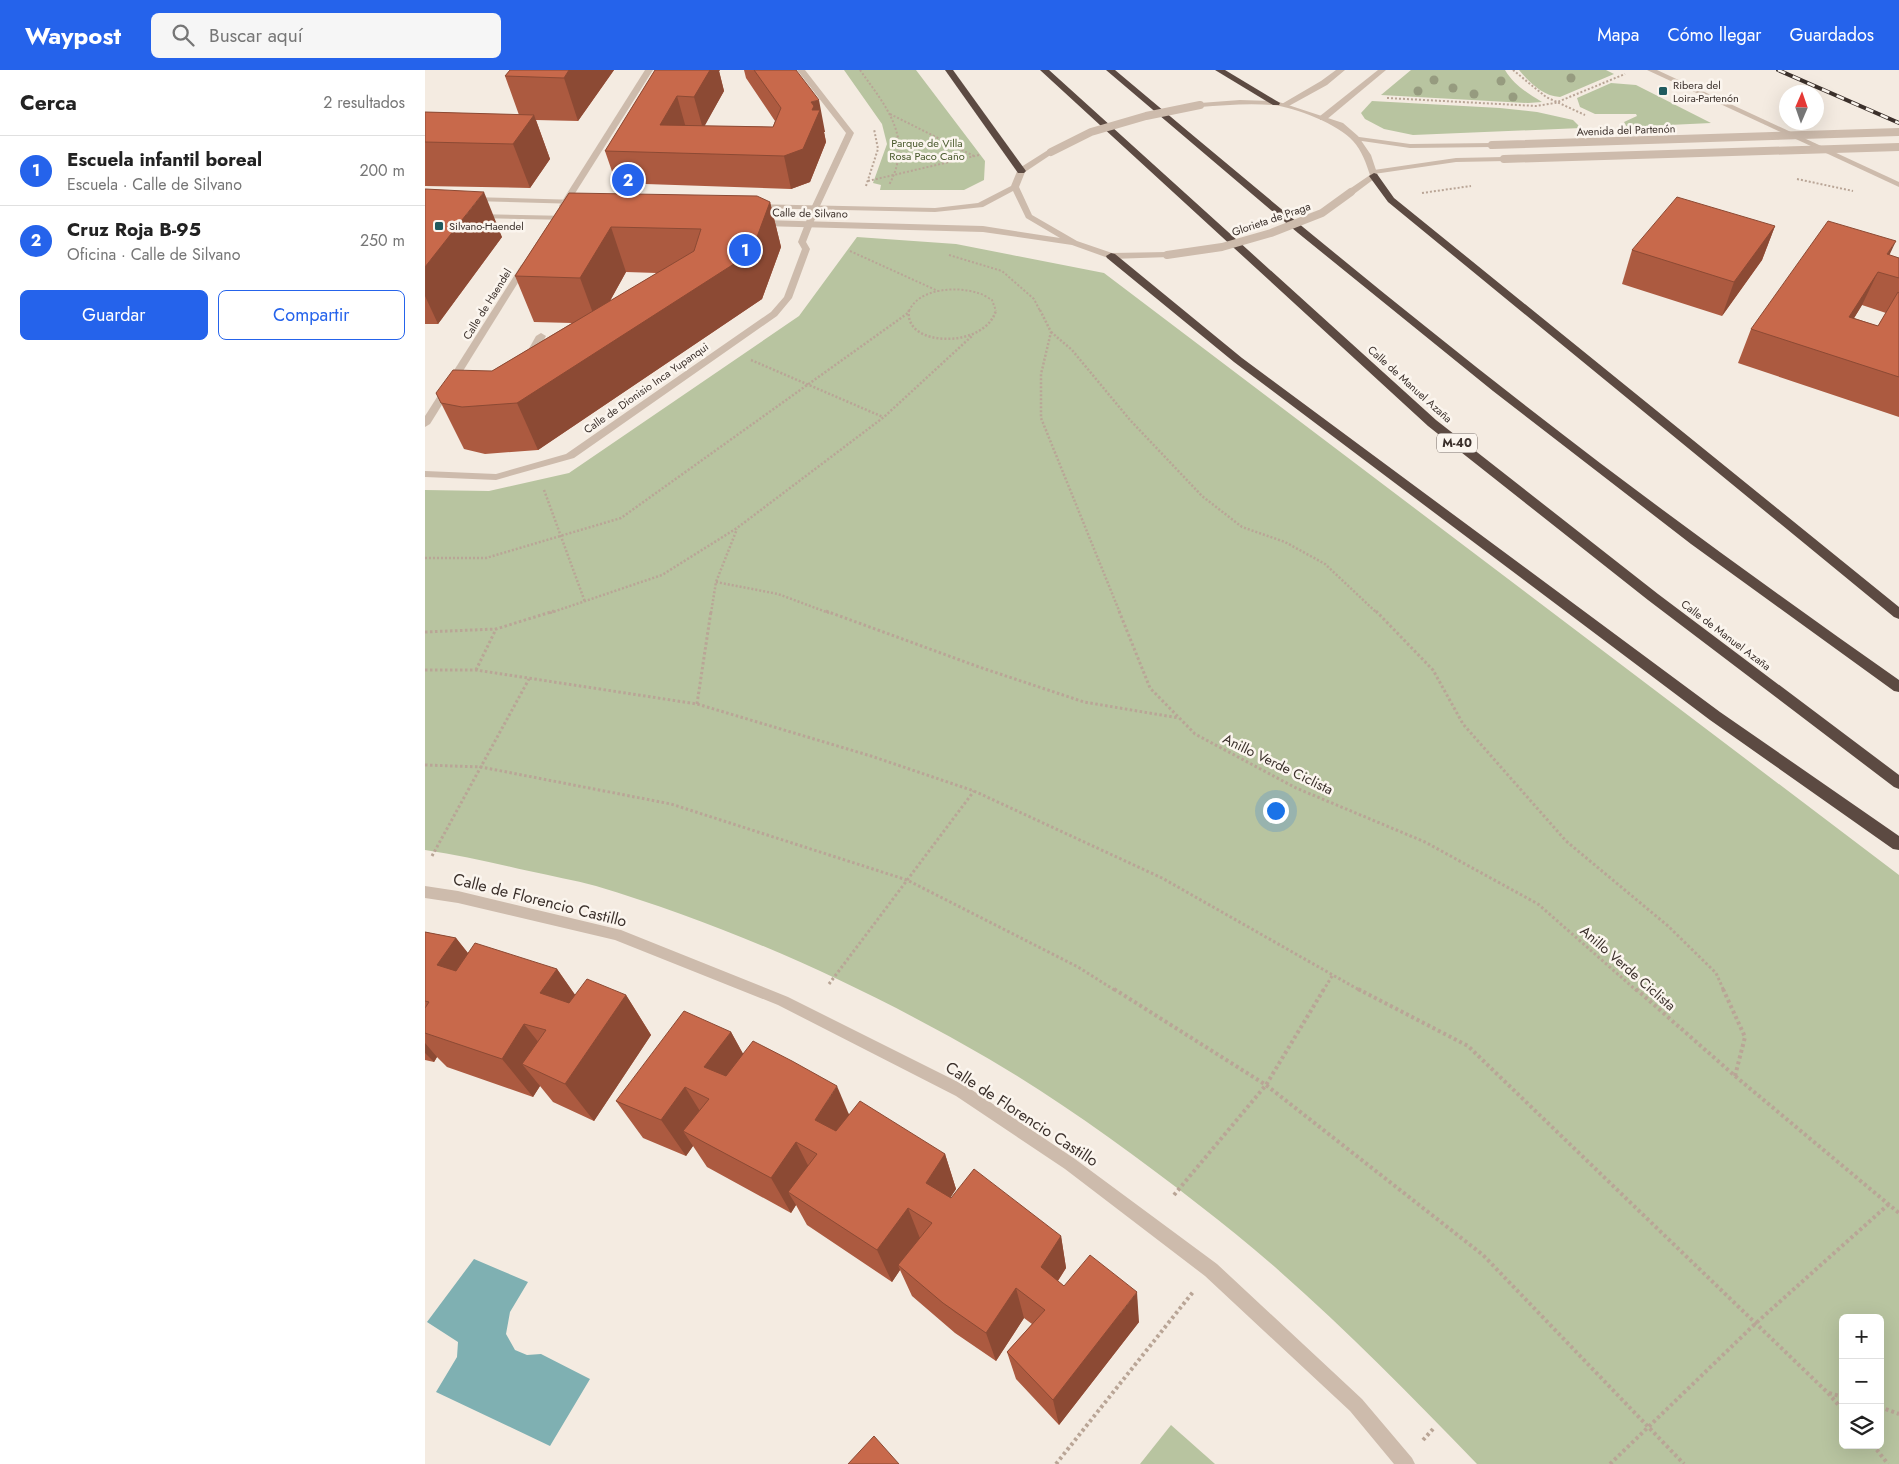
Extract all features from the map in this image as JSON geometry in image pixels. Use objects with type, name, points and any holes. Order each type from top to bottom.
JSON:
[{"type":"highway","points":[[949,70],[1021,171]]},
{"type":"highway","name":"Calle de Manuel Azaña","points":[[1044,70],[1432,423],[1653,597],[1899,783]]},
{"type":"highway","points":[[1110,70],[1444,349],[1791,612],[1899,687]]},
{"type":"highway","points":[[1219,70],[1280,104]]},
{"type":"highway","points":[[1374,174],[1391,200],[1899,614]]},
{"type":"highway","points":[[1111,256],[1230,354],[1278,390],[1715,716],[1899,844]]},
{"type":"street","points":[[547,230],[649,70]]},
{"type":"street","points":[[801,70],[850,133],[809,224]]},
{"type":"street","points":[[1280,104],[1324,83],[1341,70]]},
{"type":"street","points":[[1323,118],[1382,70]]},
{"type":"street","points":[[1651,70],[1899,185]]},
{"type":"street","points":[[1015,187],[1021,171],[1051,152],[1091,132],[1145,116],[1200,106],[1240,102],[1280,104],[1340,125],[1355,138],[1367,155],[1374,174]]},
{"type":"street","name":"Avenida del Partenón","points":[[1355,138],[1410,146],[1899,132]]},
{"type":"street","name":"Avenida del Partenón","points":[[1374,174],[1456,160],[1899,146]]},
{"type":"street","name":"Glorieta de Praga","points":[[1015,187],[1029,216],[1074,243],[1111,256],[1167,255],[1222,247],[1271,233],[1322,213],[1374,174]]},
{"type":"street","name":"Calle de Silvano","points":[[746,206],[935,210],[980,205],[1015,187]]},
{"type":"street","points":[[461,199],[590,202]]},
{"type":"street","points":[[465,216],[584,218]]},
{"type":"street","name":"Calle de Silvano","points":[[748,223],[983,229],[1074,243]]},
{"type":"street","name":"Calle de Dionisio Inca Yupanqui","points":[[425,474],[496,477],[570,456],[774,314],[788,298],[806,249],[802,242],[809,224]]},
{"type":"street","name":"Calle de Haendel","points":[[425,424],[457,381],[528,260]]},
{"type":"street","points":[[523,370],[541,336]]},
{"type":"street","name":"Calle de Florencio Castillo","points":[[425,892],[458,897],[616,934],[783,1001],[961,1091],[1070,1164],[1211,1270],[1356,1405],[1406,1464]]},
{"type":"path","points":[[860,70],[889,113],[897,130],[901,149],[896,175],[888,186]]},
{"type":"path","points":[[1513,70],[1527,85],[1555,103]]},
{"type":"path","points":[[1381,98],[1535,106],[1555,103],[1625,74]]},
{"type":"path","points":[[889,113],[974,156]]},
{"type":"path","points":[[868,181],[985,154]]},
{"type":"path","points":[[1797,178],[1857,192]]},
{"type":"path","points":[[849,251],[939,291]]},
{"type":"path","points":[[941,254],[1002,271],[1034,299],[1051,332],[1072,350],[1130,420],[1202,496],[1242,527],[1285,542],[1325,564],[1381,616],[1433,670],[1463,724],[1566,842],[1668,926],[1716,973],[1745,1037],[1735,1076]]},
{"type":"path","points":[[425,558],[486,558],[621,518],[908,313],[918,300],[939,291],[967,290],[990,298],[996,306],[997,314],[994,322],[985,329],[973,335],[953,339],[932,338],[913,328],[908,321],[908,313]]},
{"type":"path","name":"Anillo Verde Ciclista","points":[[1051,332],[1041,374],[1041,418],[1150,688],[1195,734],[1296,788],[1425,842],[1538,904],[1735,1076],[1899,1213]]},
{"type":"path","points":[[425,632],[496,628],[585,602],[662,575],[737,528],[884,417],[973,335]]},
{"type":"path","points":[[750,359],[884,417]]},
{"type":"path","points":[[544,489],[585,602]]},
{"type":"path","points":[[697,704],[716,582],[737,528]]},
{"type":"path","points":[[716,582],[778,594],[979,667],[1084,702],[1179,718]]},
{"type":"path","points":[[476,670],[496,628]]},
{"type":"path","points":[[425,670],[476,670],[697,704],[871,756],[973,791],[1162,878],[1332,976],[1468,1046],[1839,1405]]},
{"type":"path","points":[[432,856],[529,679]]},
{"type":"path","points":[[425,765],[481,767],[671,804],[907,880],[1077,967],[1266,1085],[1483,1255],[1649,1425],[1684,1464]]},
{"type":"path","points":[[829,984],[973,791]]},
{"type":"path","points":[[1174,1195],[1266,1085],[1332,976]]},
{"type":"path","points":[[1610,1464],[1755,1324],[1889,1204]]},
{"type":"path","points":[[1056,1464],[1211,1270]]},
{"type":"path","points":[[1828,1393],[1839,1396]]},
{"type":"path","points":[[1884,1409],[1899,1414]]},
{"type":"path","points":[[1876,1449],[1889,1464]]},
{"type":"green space","name":"Parque de Villa Rosa Paco Caño","points":[[844,70],[916,70],[985,161],[984,180],[964,190],[880,190],[881,185],[873,183],[887,144],[882,124]]},
{"type":"green space","points":[[1411,70],[1505,70],[1526,92],[1542,102],[1528,103],[1381,95]]},
{"type":"green space","points":[[1519,70],[1606,70],[1614,74],[1560,97],[1542,91],[1532,84]]},
{"type":"green space","points":[[1611,83],[1636,85],[1711,123],[1627,127],[1624,122],[1637,116],[1636,114],[1595,114],[1580,107],[1577,98]]},
{"type":"green space","points":[[1372,101],[1500,108],[1537,112],[1573,120],[1581,128],[1413,135],[1384,129],[1365,119],[1361,113]]},
{"type":"green space","points":[[857,237],[956,244],[1104,273],[1899,875],[1899,1464],[1477,1464],[1343,1329],[1273,1265],[1122,1147],[989,1059],[895,1007],[846,983],[698,920],[596,886],[477,859],[425,850],[425,490],[489,491],[569,473],[799,316]]},
{"type":"green space","points":[[1171,1425],[1215,1464],[1140,1464]]},
{"type":"water","points":[[474,1259],[528,1282],[510,1312],[506,1334],[515,1350],[527,1355],[541,1354],[590,1379],[550,1446],[436,1392],[457,1357],[458,1342],[427,1322]]},
{"type":"building","points":[[510,70],[569,70],[564,78],[505,76]]},
{"type":"building","points":[[655,70],[710,70],[694,97],[677,96],[660,125],[773,127],[781,108],[754,70],[796,70],[819,100],[811,102],[814,106],[812,110],[820,110],[803,149],[784,156],[605,151]]},
{"type":"building","points":[[425,112],[534,115],[513,144],[425,142]]},
{"type":"building","points":[[425,189],[484,192],[425,267]]},
{"type":"building","points":[[569,193],[757,196],[770,202],[751,253],[517,403],[462,407],[441,403],[436,393],[453,370],[492,371],[694,251],[701,229],[611,227],[580,278],[515,276]]},
{"type":"building","points":[[1677,197],[1775,226],[1734,282],[1632,250]]},
{"type":"building","points":[[1828,221],[1896,241],[1887,254],[1899,258],[1899,278],[1878,272],[1849,317],[1878,326],[1899,293],[1899,377],[1751,329]]},
{"type":"building","points":[[425,932],[456,938],[437,965],[456,971],[475,943],[557,969],[540,993],[569,1003],[587,979],[626,995],[565,1084],[522,1064],[546,1030],[524,1024],[502,1059],[425,1033],[425,1008],[429,1002],[425,1001]]},
{"type":"building","points":[[684,1011],[731,1032],[704,1067],[726,1076],[753,1041],[792,1061],[837,1086],[815,1120],[836,1131],[860,1101],[945,1154],[926,1183],[951,1198],[974,1169],[1061,1236],[1041,1267],[1064,1286],[1090,1255],[1137,1292],[1053,1400],[1007,1352],[1045,1310],[1016,1288],[986,1333],[943,1303],[898,1265],[932,1223],[908,1208],[877,1250],[788,1192],[817,1154],[796,1142],[771,1178],[683,1131],[709,1099],[685,1087],[661,1120],[616,1101]]},
{"type":"building","points":[[874,1436],[899,1464],[848,1464]]},
{"type":"railway","points":[[1778,70],[1899,123]]},
{"type":"place","name":"Ribera del Loira-Partenón","points":[[1663,91]]},
{"type":"place","name":"Cruz Roja B-95","points":[[628,180]]},
{"type":"place","name":"Silvano-Haendel","points":[[439,226]]},
{"type":"place","name":"Escuela infantil boreal","points":[[745,250]]}]
